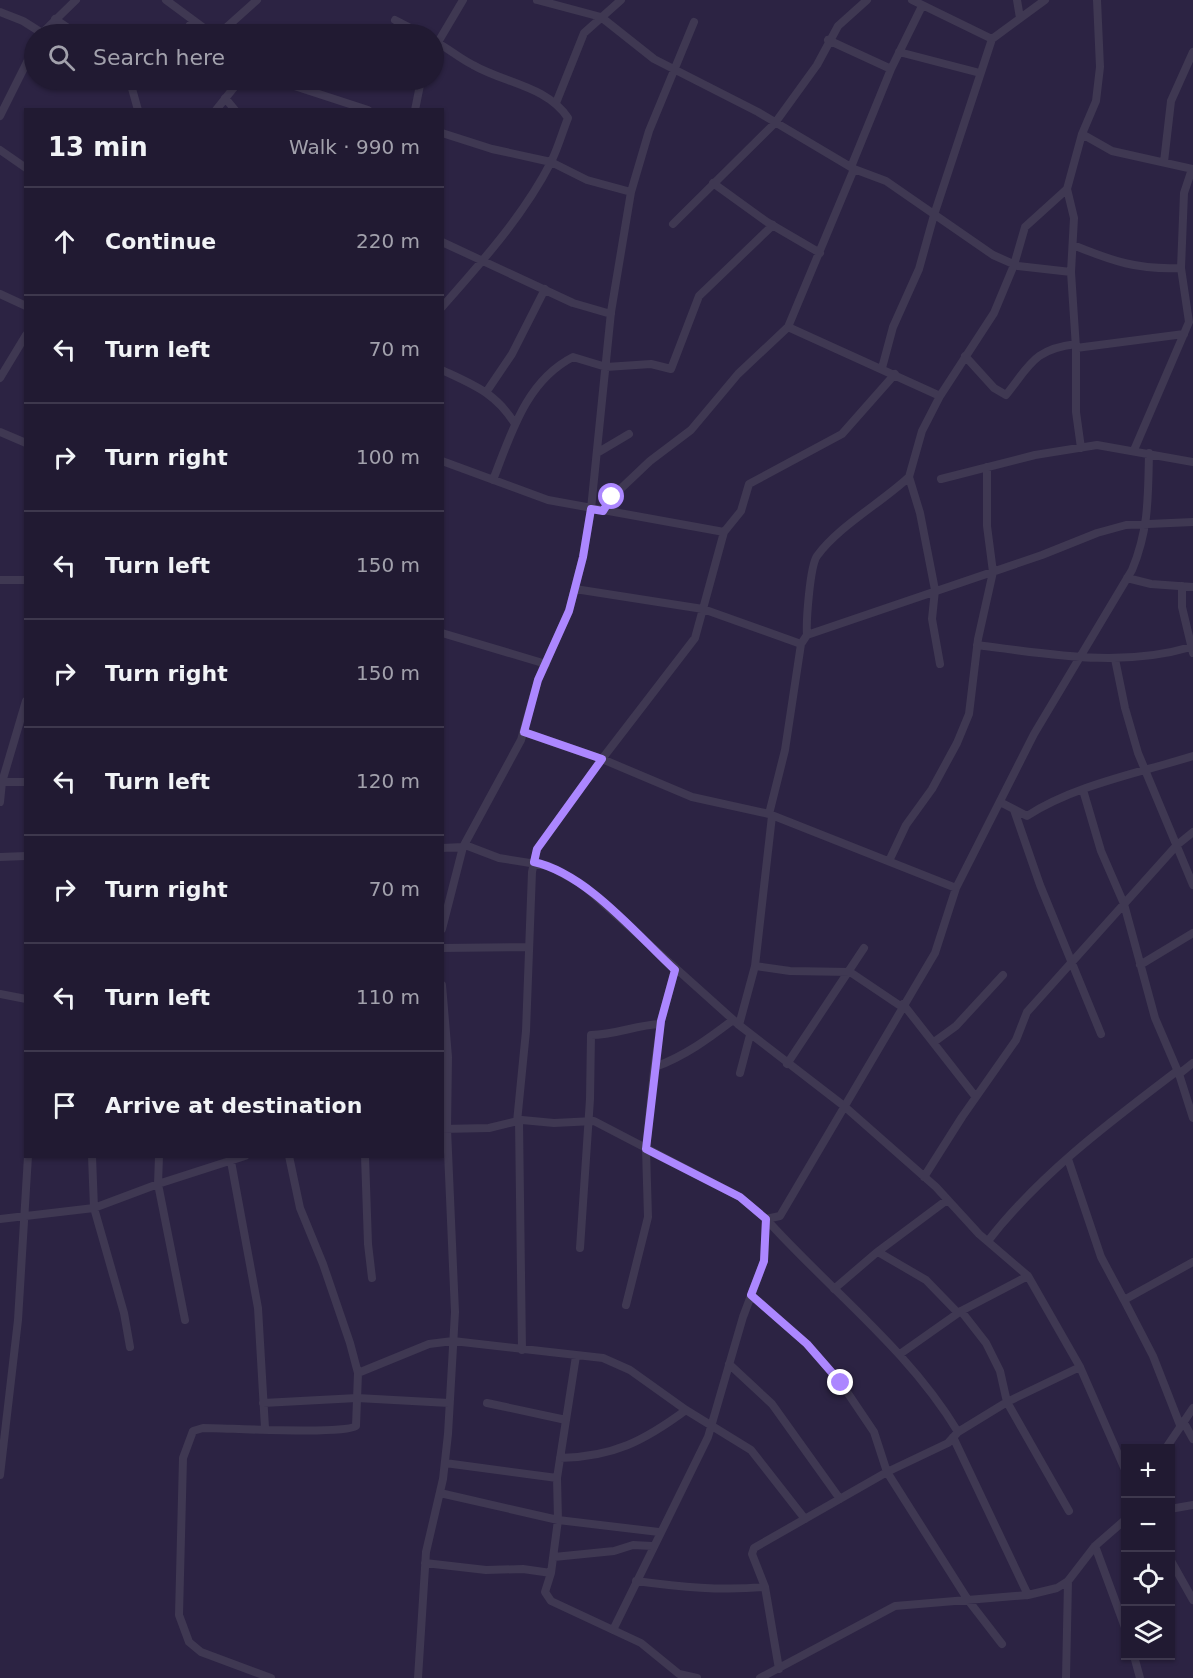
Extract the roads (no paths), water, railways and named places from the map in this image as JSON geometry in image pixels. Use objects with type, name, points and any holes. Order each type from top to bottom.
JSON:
[{"type":"street","points":[[51,24],[76,0]]},
{"type":"street","points":[[166,0],[198,24]]},
{"type":"street","points":[[230,24],[257,0]]},
{"type":"street","points":[[444,30],[463,0]]},
{"type":"street","points":[[537,0],[601,17],[654,59],[775,123],[852,168],[886,181],[993,255],[1014,265],[1071,272]]},
{"type":"street","points":[[556,103],[584,33],[621,0]]},
{"type":"street","points":[[673,224],[775,123],[817,65],[828,40],[838,26],[867,0]]},
{"type":"street","points":[[912,0],[992,39]]},
{"type":"street","points":[[1017,0],[1020,18]]},
{"type":"street","points":[[882,368],[894,327],[919,269],[934,214],[992,39],[1046,0]]},
{"type":"street","points":[[1082,447],[1077,412],[1076,346],[1071,272],[1074,218],[1067,189],[1082,134],[1096,101],[1101,67],[1097,0]]},
{"type":"street","points":[[603,511],[612,497],[650,461],[691,429],[738,374],[788,327],[820,253],[891,69],[921,6]]},
{"type":"street","points":[[0,12],[27,24]]},
{"type":"street","points":[[55,19],[62,24]]},
{"type":"street","points":[[395,20],[403,24]]},
{"type":"street","points":[[444,921],[464,846],[524,732],[546,664],[569,611],[591,509],[611,314],[631,192],[649,131],[694,22]]},
{"type":"street","points":[[828,40],[891,69]]},
{"type":"street","points":[[444,49],[473,66],[495,76],[506,78],[556,103],[568,118],[551,162],[484,260],[444,306]]},
{"type":"street","points":[[899,52],[980,73]]},
{"type":"street","points":[[1164,162],[1171,101],[1193,52]]},
{"type":"street","points":[[0,116],[24,68]]},
{"type":"street","points":[[131,90],[137,108]]},
{"type":"street","points":[[218,108],[232,90]]},
{"type":"street","points":[[307,90],[362,108]]},
{"type":"street","points":[[415,108],[419,90]]},
{"type":"street","points":[[225,98],[233,108]]},
{"type":"street","points":[[444,134],[492,149],[551,162],[587,180],[631,192]]},
{"type":"street","points":[[1082,134],[1112,152],[1192,169],[1184,193],[1181,268],[1191,322],[1134,450]]},
{"type":"street","points":[[0,150],[24,167]]},
{"type":"street","points":[[713,183],[773,225],[820,253]]},
{"type":"street","points":[[940,664],[932,619],[935,590],[920,513],[909,477],[922,431],[940,396],[994,313],[1014,265],[1025,227],[1067,189]]},
{"type":"street","points":[[493,480],[515,424],[530,396],[557,365],[573,357],[606,367],[651,364],[671,369],[699,296],[773,225]]},
{"type":"street","points":[[444,243],[573,303],[611,314]]},
{"type":"street","points":[[1073,245],[1126,266],[1154,269],[1181,268]]},
{"type":"street","points":[[487,391],[512,354],[545,289]]},
{"type":"street","points":[[0,294],[24,305]]},
{"type":"street","points":[[788,327],[940,396]]},
{"type":"street","points":[[964,356],[994,388],[1006,394],[1026,365],[1041,354],[1062,346],[1184,334]]},
{"type":"street","points":[[0,378],[24,338]]},
{"type":"street","points":[[444,371],[487,391],[504,406],[515,424]]},
{"type":"street","points":[[522,1350],[518,1121],[526,1031],[528,947],[537,849],[602,759],[695,638],[724,532],[741,511],[749,484],[842,434],[895,374]]},
{"type":"street","points":[[0,432],[24,442]]},
{"type":"street","points":[[597,453],[629,434]]},
{"type":"street","points":[[941,479],[1035,455],[1097,445],[1193,462]]},
{"type":"street","points":[[766,1219],[780,1216],[902,1005],[935,953],[956,888],[1034,735],[1127,578],[1143,544],[1147,523],[1149,453]]},
{"type":"street","points":[[444,462],[548,500],[724,532]]},
{"type":"street","points":[[889,861],[906,825],[932,789],[957,743],[969,714],[977,645],[993,572],[987,526],[987,467]]},
{"type":"street","points":[[655,1067],[675,1060],[736,1023],[755,966],[771,815],[785,750],[801,644],[807,635],[806,618],[815,558],[853,522],[909,477]]},
{"type":"street","points":[[807,635],[993,572],[1096,533],[1126,525],[1193,522]]},
{"type":"street","points":[[1127,578],[1151,584],[1193,587]]},
{"type":"street","points":[[0,580],[24,580]]},
{"type":"street","points":[[977,645],[1079,658],[1114,659],[1144,658],[1192,650],[1182,607],[1182,586]]},
{"type":"street","points":[[574,589],[703,609],[801,644]]},
{"type":"street","points":[[444,634],[546,664]]},
{"type":"street","points":[[1114,659],[1138,753],[1193,885]]},
{"type":"street","points":[[0,802],[1,782],[24,707]]},
{"type":"street","points":[[524,732],[602,759],[692,797],[771,815],[956,888]]},
{"type":"street","points":[[1000,802],[1028,816],[1041,807],[1083,790],[1193,756]]},
{"type":"street","points":[[1,782],[24,782]]},
{"type":"street","points":[[1083,790],[1101,851],[1124,904],[1155,1018],[1178,1073],[1193,1118]]},
{"type":"street","points":[[1014,810],[1071,964],[1101,1034]]},
{"type":"street","points":[[924,1177],[975,1096],[1016,1040],[1028,1012],[1177,845],[1193,832]]},
{"type":"street","points":[[444,848],[464,846],[499,858],[549,866],[583,885],[750,1035],[844,1106],[924,1177],[988,1241],[1028,1276],[1080,1367],[1121,1463]]},
{"type":"street","points":[[0,857],[24,856]]},
{"type":"street","points":[[1140,965],[1193,933]]},
{"type":"street","points":[[444,948],[528,947]]},
{"type":"street","points":[[787,1064],[806,1032],[850,972],[864,948]]},
{"type":"street","points":[[755,966],[790,971],[850,972],[902,1005],[934,1041],[975,1096]]},
{"type":"street","points":[[626,1305],[648,1217],[646,1149],[660,1024],[675,970]]},
{"type":"street","points":[[934,1041],[956,1026],[1003,975]]},
{"type":"street","points":[[0,994],[24,999]]},
{"type":"street","points":[[418,1678],[425,1563],[445,1462],[453,1341],[454,1312],[445,1129],[448,1057],[444,1009]]},
{"type":"street","points":[[580,1248],[591,1035],[609,1035],[642,1024],[660,1024]]},
{"type":"street","points":[[740,1073],[750,1035]]},
{"type":"street","points":[[988,1241],[1004,1221],[1095,1133],[1193,1063]]},
{"type":"street","points":[[445,1129],[489,1128],[518,1121],[594,1121],[740,1197],[766,1219],[900,1354],[940,1402],[1028,1595]]},
{"type":"street","points":[[0,1474],[18,1320],[28,1158]]},
{"type":"street","points":[[93,1158],[91,1172],[94,1208],[124,1313],[130,1347]]},
{"type":"street","points":[[159,1158],[159,1184],[185,1320]]},
{"type":"street","points":[[271,1678],[201,1652],[189,1642],[179,1615],[183,1458],[187,1440],[193,1431],[203,1428],[351,1430],[356,1426],[358,1373],[323,1264],[300,1208],[289,1158]]},
{"type":"street","points":[[365,1158],[368,1244],[372,1278]]},
{"type":"street","points":[[0,1219],[94,1208],[230,1159],[258,1308],[265,1428]]},
{"type":"street","points":[[1068,1159],[1101,1257],[1153,1356],[1181,1423],[1193,1439]]},
{"type":"street","points":[[834,1289],[878,1252],[947,1200]]},
{"type":"street","points":[[613,1630],[711,1425],[751,1295],[764,1261],[766,1219]]},
{"type":"street","points":[[878,1252],[926,1280],[959,1312],[986,1343],[1000,1371],[1007,1402],[1069,1511]]},
{"type":"street","points":[[1124,1300],[1191,1264],[1193,1275]]},
{"type":"street","points":[[900,1354],[959,1312],[1028,1276]]},
{"type":"street","points":[[751,1295],[807,1344],[841,1383],[874,1432],[887,1472],[968,1600],[1002,1644]]},
{"type":"street","points":[[358,1373],[429,1344],[453,1341],[603,1358],[630,1370],[686,1410],[751,1450],[805,1519]]},
{"type":"street","points":[[576,1356],[557,1478],[558,1520],[554,1557],[545,1592],[548,1597],[641,1643],[679,1674],[697,1678]]},
{"type":"street","points":[[729,1364],[772,1404],[840,1498]]},
{"type":"street","points":[[779,1669],[765,1587],[752,1554],[754,1548],[887,1472],[948,1443],[955,1435],[1007,1402],[1080,1367]]},
{"type":"street","points":[[263,1403],[357,1398],[449,1402]]},
{"type":"street","points":[[487,1403],[566,1420]]},
{"type":"street","points":[[1169,1444],[1193,1408]]},
{"type":"street","points":[[560,1458],[584,1457],[624,1449],[657,1431],[686,1410]]},
{"type":"street","points":[[445,1462],[557,1478]]},
{"type":"street","points":[[440,1493],[558,1520],[659,1532]]},
{"type":"street","points":[[1175,1508],[1193,1506]]},
{"type":"street","points":[[760,1678],[895,1606],[1028,1595],[1057,1588],[1068,1581],[1095,1546],[1121,1523]]},
{"type":"street","points":[[554,1557],[614,1551],[633,1545],[652,1546]]},
{"type":"street","points":[[1095,1546],[1121,1619]]},
{"type":"street","points":[[425,1563],[486,1570],[524,1569],[551,1574]]},
{"type":"street","points":[[1175,1568],[1193,1600]]},
{"type":"street","points":[[636,1581],[732,1590],[765,1587]]},
{"type":"street","points":[[1066,1678],[1068,1581]]},
{"type":"street","points":[[1135,1660],[1140,1678]]}]
